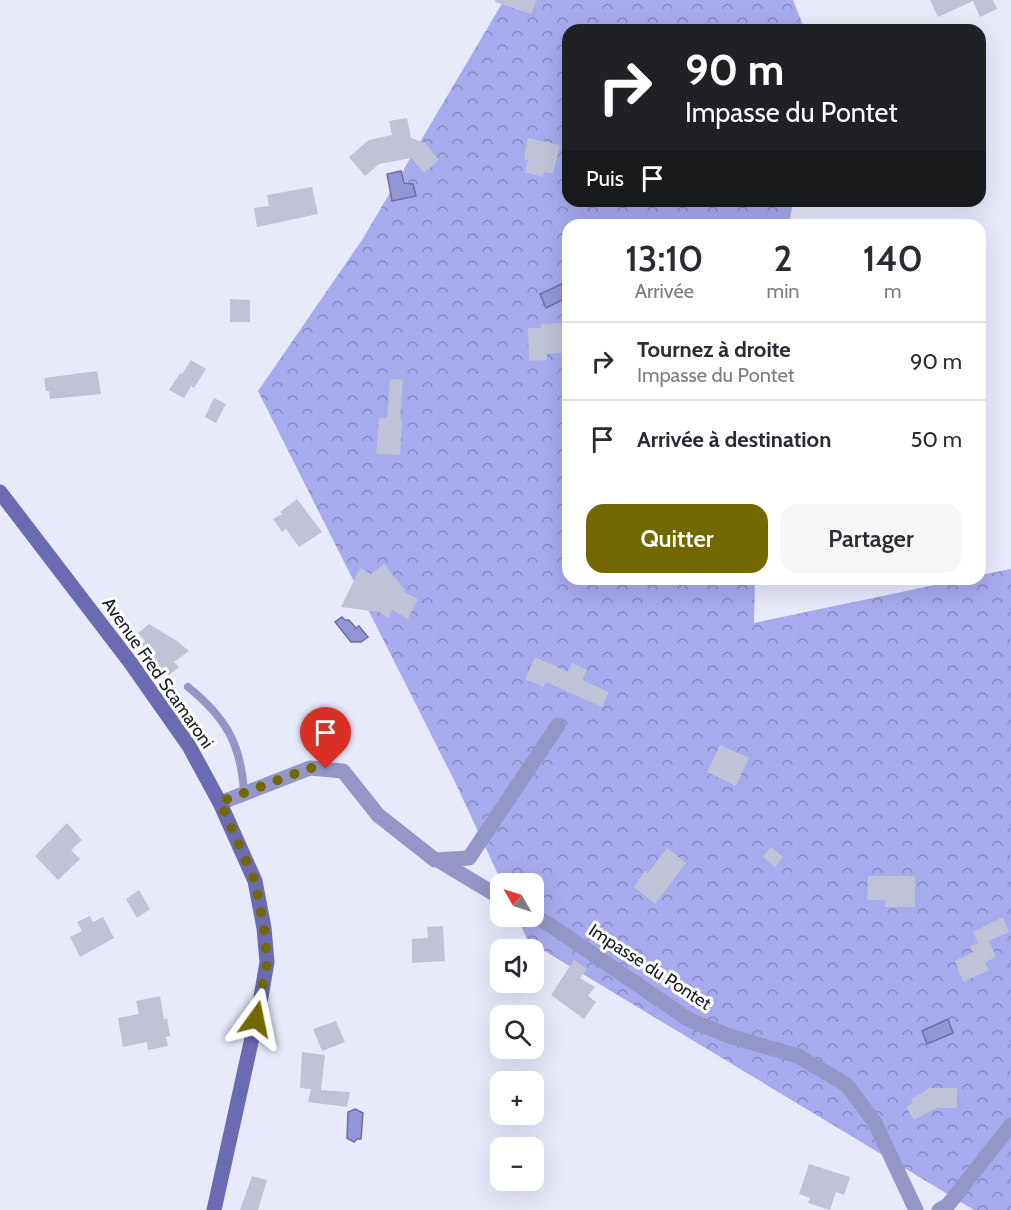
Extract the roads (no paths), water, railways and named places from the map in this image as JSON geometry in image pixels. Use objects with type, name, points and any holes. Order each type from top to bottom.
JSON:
[{"type":"main road","name":"Avenue Fred Scamaroni","points":[[0,492],[130,662],[189,746],[220,802],[255,881],[264,928],[267,963],[214,1210]]},
{"type":"street","points":[[438,860],[469,858],[558,725]]},
{"type":"street","points":[[220,802],[310,768],[343,771],[378,815],[438,860],[490,891]]},
{"type":"street","name":"Impasse du Pontet","points":[[544,923],[688,1018],[729,1036],[798,1056],[847,1085],[875,1124],[916,1210]]},
{"type":"street","points":[[939,1210],[948,1205],[1011,1125]]},
{"type":"lane","points":[[188,687],[205,701],[231,734],[243,770],[244,792]]}]
